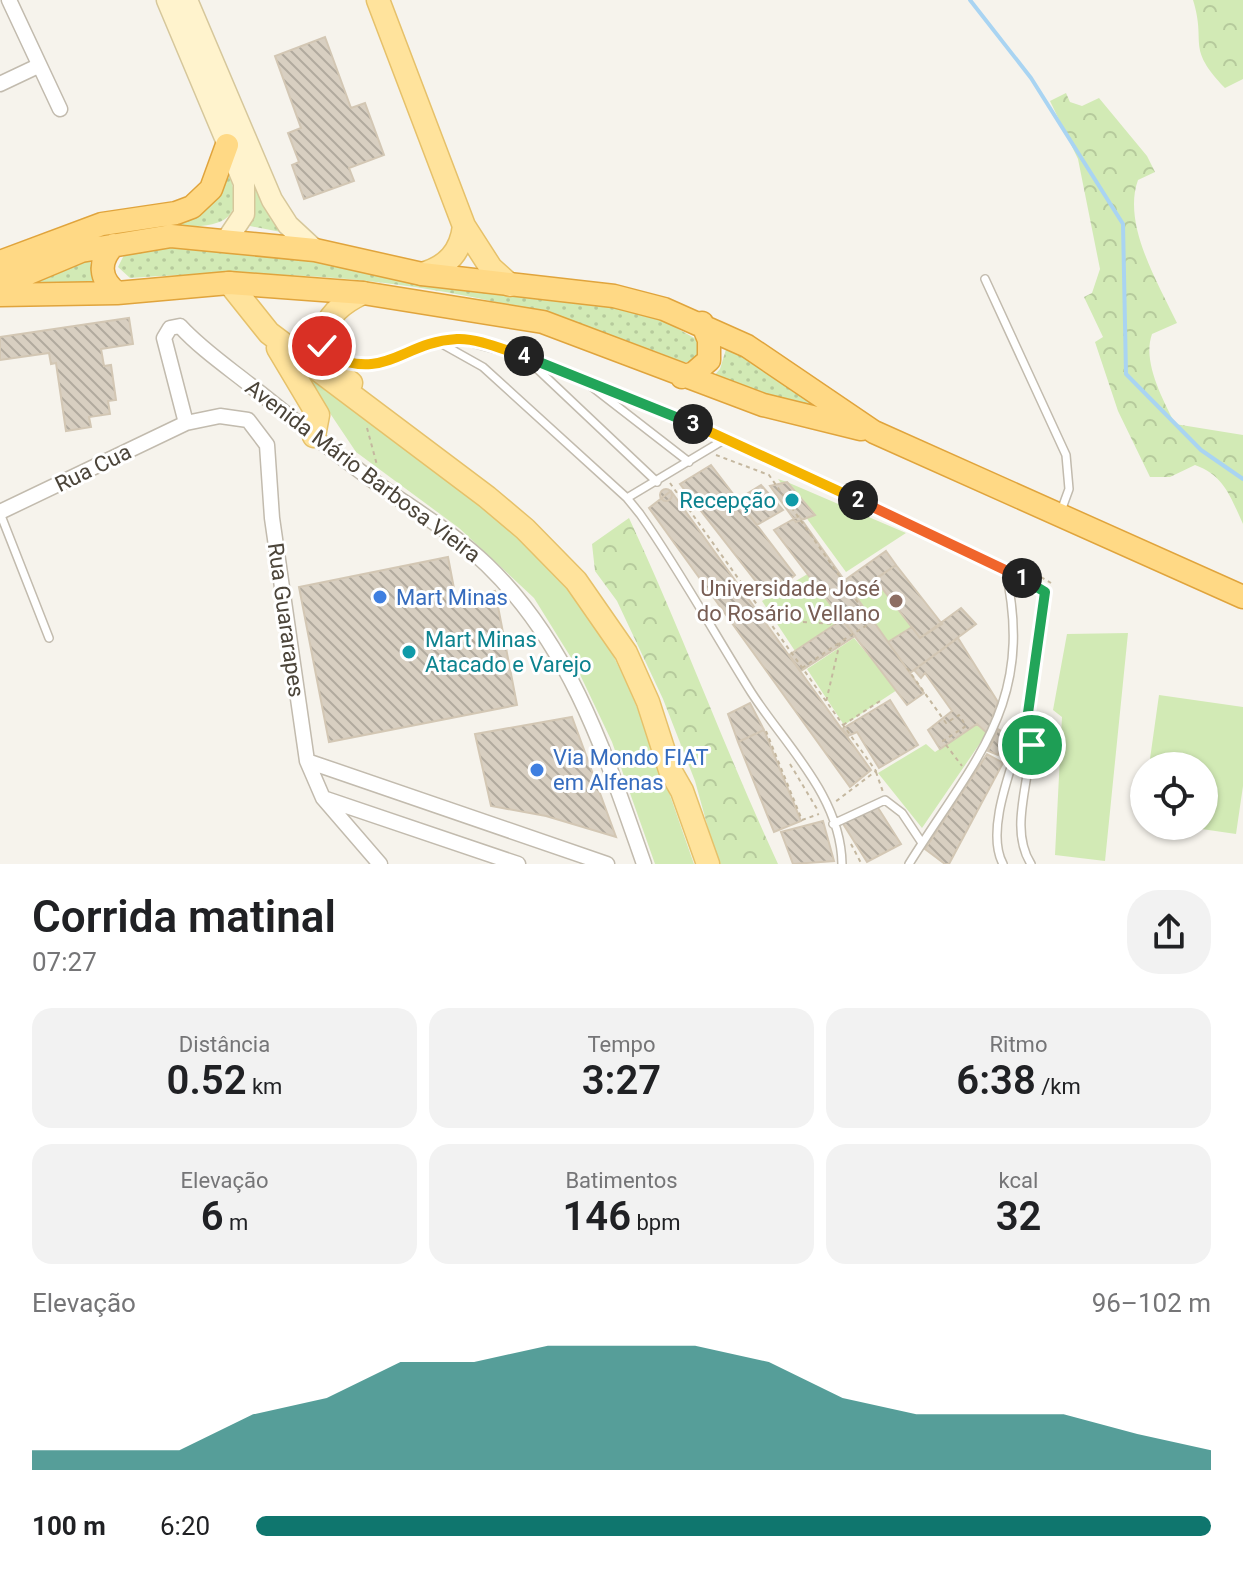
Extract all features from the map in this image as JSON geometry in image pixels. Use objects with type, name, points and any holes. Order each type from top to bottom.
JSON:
[{"type":"highway","points":[[0,261],[102,224],[176,213],[192,207],[211,189],[227,145]]},
{"type":"highway","points":[[0,285],[59,259],[114,245],[171,236],[228,238],[315,250],[422,274],[614,296],[702,323],[784,368],[874,432],[1058,517],[1243,597]]},
{"type":"highway","points":[[114,245],[103,260],[102,270],[104,279],[117,293]]},
{"type":"highway","points":[[25,252],[59,259]]},
{"type":"highway","points":[[0,295],[117,293],[229,283],[363,293],[543,322],[763,405],[874,432]]},
{"type":"highway","points":[[682,377],[694,373],[709,360],[709,340],[702,323]]},
{"type":"main road","points":[[167,0],[199,52],[272,200],[288,225],[315,250]]},
{"type":"main road","points":[[187,0],[227,145],[244,183],[244,214],[228,238]]},
{"type":"main road","points":[[378,0],[464,226],[476,248],[510,285]]},
{"type":"main road","points":[[422,274],[441,267],[455,254],[464,226]]},
{"type":"main road","points":[[229,283],[269,333],[318,415],[314,436]]},
{"type":"main road","points":[[363,293],[348,300],[329,322],[322,346],[325,354],[341,375],[534,520],[582,571],[636,647],[684,768],[682,791]]},
{"type":"main road","points":[[269,333],[487,497],[525,529],[576,581],[626,653],[648,702],[670,770],[682,791],[708,864]]},
{"type":"street","points":[[9,0],[60,109]]},
{"type":"street","points":[[0,84],[38,66]]},
{"type":"street","name":"Avenida Mário Barbosa Vieira","points":[[186,423],[164,338],[170,328],[180,326],[314,436],[396,497],[415,506],[486,564],[541,628],[585,704],[644,864]]},
{"type":"street","name":"Rua Guararapes","points":[[186,423],[220,416],[248,420],[267,445],[272,518],[307,761],[323,798],[380,864]]},
{"type":"street","name":"Rua Cua","points":[[0,512],[186,423]]},
{"type":"street","points":[[307,761],[607,864]]},
{"type":"street","points":[[323,798],[518,864]]},
{"type":"lane","points":[[985,279],[1066,455],[1069,489],[1058,517]]},
{"type":"lane","points":[[442,344],[457,339],[525,357],[727,438],[1005,568],[1045,592],[1028,713],[1002,802],[997,835],[1003,864]]},
{"type":"lane","points":[[325,354],[349,365],[364,366],[380,364],[434,342],[442,344],[483,367],[627,498],[659,541],[766,714],[819,787],[828,807],[842,864]]},
{"type":"lane","points":[[525,357],[657,482]]},
{"type":"lane","points":[[583,380],[689,462]]},
{"type":"lane","points":[[627,498],[727,438]]},
{"type":"lane","points":[[0,512],[49,638]]},
{"type":"lane","points":[[909,864],[995,727],[1009,683],[1015,641],[1005,568]]},
{"type":"lane","points":[[1028,713],[1032,745],[1021,833],[1023,852],[1031,864]]},
{"type":"lane","points":[[833,824],[885,800],[902,813],[922,843]]},
{"type":"path","points":[[366,423],[377,465]]},
{"type":"path","points":[[716,455],[769,475],[872,622],[802,668]]},
{"type":"path","points":[[669,482],[771,620],[876,771],[885,800]]},
{"type":"path","points":[[771,620],[835,624],[861,607]]},
{"type":"path","points":[[826,703],[840,642]]},
{"type":"path","points":[[907,668],[946,723],[959,715],[966,726],[943,741],[968,773]]},
{"type":"path","points":[[842,726],[880,701]]},
{"type":"path","points":[[828,807],[876,771]]},
{"type":"green space","points":[[1193,0],[1243,0],[1243,79],[1225,88],[1201,54]]},
{"type":"green space","points":[[200,66],[286,233],[245,225],[249,219]]},
{"type":"green space","points":[[1066,93],[1070,102],[1082,106],[1099,98],[1147,156],[1155,172],[1138,180],[1134,197],[1135,215],[1144,253],[1177,323],[1152,334],[1152,368],[1175,424],[1243,435],[1243,524],[1225,488],[1205,469],[1195,465],[1170,477],[1150,477],[1118,411],[1095,342],[1103,337],[1084,297],[1092,293],[1100,269],[1078,159],[1050,101]]},
{"type":"green space","points":[[226,166],[233,187],[234,203],[230,214],[222,221],[210,224],[160,228]]},
{"type":"green space","points":[[210,241],[626,309],[664,321],[696,339],[699,352],[690,362],[680,362],[553,317],[434,290],[313,276],[252,274],[130,278],[118,267],[125,253]]},
{"type":"green space","points":[[89,257],[95,282],[6,290]]},
{"type":"green space","points":[[727,346],[844,419],[712,378],[720,369]]},
{"type":"green space","points":[[303,373],[459,482],[498,513],[565,580],[591,616],[623,675],[649,737],[694,864],[655,864],[612,742],[575,664],[534,598],[459,528],[356,452]]},
{"type":"green space","points":[[778,479],[787,482],[906,533],[846,572]]},
{"type":"green space","points":[[629,518],[778,864],[718,864],[695,781],[663,699],[617,601],[595,571],[592,544]]},
{"type":"green space","points":[[811,572],[843,619],[795,651],[762,601]]},
{"type":"green space","points":[[875,579],[912,627],[888,642],[854,594]]},
{"type":"green space","points":[[1128,633],[1105,861],[1055,855],[1062,717],[1053,710],[1067,634]]},
{"type":"green space","points":[[854,638],[897,690],[844,725],[807,669]]},
{"type":"green space","points":[[1159,695],[1243,707],[1243,786],[1236,834],[1218,831],[1218,752],[1151,752]]},
{"type":"green space","points":[[977,724],[987,733],[922,828],[878,773],[926,744],[935,752]]},
{"type":"building","points":[[325,37],[351,108],[365,103],[384,155],[349,168],[354,181],[304,199],[292,165],[299,162],[288,133],[301,128],[275,56]]},
{"type":"building","points":[[129,318],[133,344],[101,349],[104,366],[111,365],[116,400],[108,401],[110,414],[89,417],[91,427],[66,431],[56,363],[51,364],[49,353],[0,360],[0,337]]},
{"type":"building","points":[[711,465],[795,575],[768,597],[680,484]]},
{"type":"building","name":"Recepção","points":[[787,482],[815,515],[796,522],[770,486]]},
{"type":"building","points":[[761,485],[783,510],[757,525],[737,500]]},
{"type":"building","points":[[666,489],[672,495],[666,501],[660,495]]},
{"type":"building","points":[[671,491],[871,770],[850,787],[649,508]]},
{"type":"building","points":[[799,516],[924,693],[907,705],[774,530]]},
{"type":"building","points":[[886,551],[896,565],[854,594],[845,580]]},
{"type":"building","name":"Mart Minas Atacado e Varejo","points":[[448,557],[456,599],[495,591],[517,705],[329,742],[299,587]]},
{"type":"building","points":[[896,565],[942,624],[920,638],[875,579]]},
{"type":"building","points":[[961,608],[976,624],[910,673],[888,642],[912,627],[920,638]]},
{"type":"building","points":[[843,619],[855,636],[801,671],[789,655]]},
{"type":"building","points":[[958,638],[998,702],[987,733],[977,724],[940,749],[928,730],[952,711],[925,673],[921,678],[914,670]]},
{"type":"building","points":[[890,700],[918,745],[879,768],[857,732],[848,736],[842,729]]},
{"type":"building","points":[[750,703],[764,730],[738,742],[728,714]]},
{"type":"building","name":"Via Mondo FIAT em Alfenas","points":[[572,717],[616,837],[546,816],[491,806],[475,734]]},
{"type":"building","points":[[998,729],[1009,736],[998,755],[988,751]]},
{"type":"building","points":[[764,730],[801,821],[774,832],[738,742]]},
{"type":"building","points":[[987,754],[1003,763],[949,864],[945,864],[925,849]]},
{"type":"building","points":[[875,803],[901,844],[867,862],[842,822]]},
{"type":"building","points":[[823,821],[834,861],[793,864],[781,832]]},
{"type":"waterway","points":[[970,0],[1031,78],[1123,224],[1126,374],[1201,450],[1243,479]]},
{"type":"place","name":"Recepção","points":[[792,500]]},
{"type":"place","name":"Mart Minas","points":[[380,597]]},
{"type":"place","name":"Universidade José do Rosário Vellano","points":[[896,601]]},
{"type":"place","name":"Mart Minas Atacado e Varejo","points":[[409,652]]},
{"type":"place","name":"Via Mondo FIAT em Alfenas","points":[[537,770]]},
{"type":"route","points":[[322,346],[325,354],[349,365],[364,366],[380,364],[434,342],[442,344],[457,339],[525,357],[727,438],[1005,568],[1045,592],[1028,713],[1032,745]]}]
